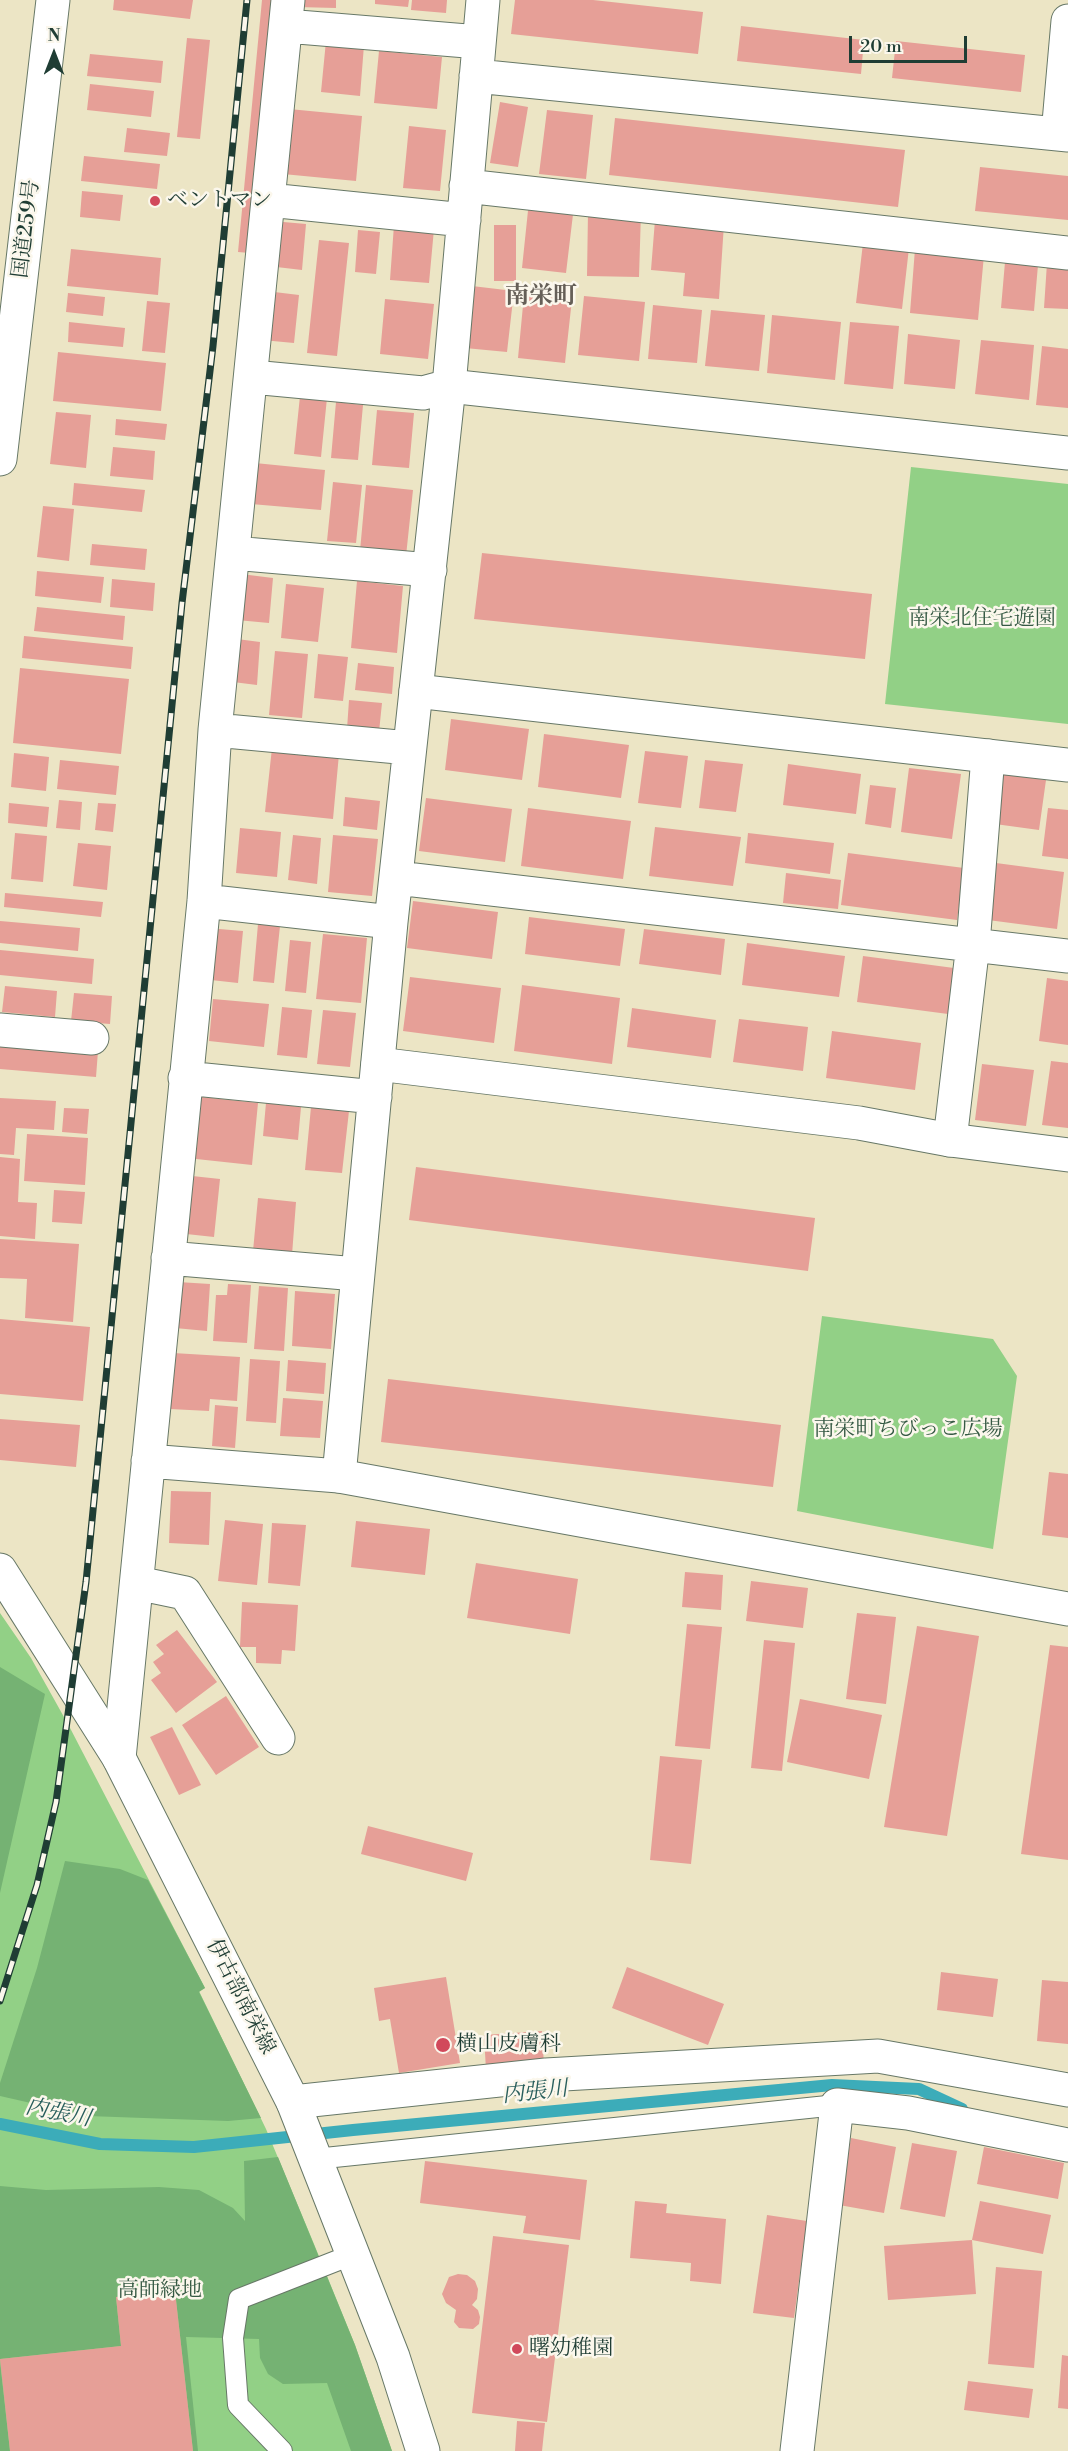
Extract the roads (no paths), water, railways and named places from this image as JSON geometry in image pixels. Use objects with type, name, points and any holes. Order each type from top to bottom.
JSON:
[{"type":"main road","name":"国道259号","points":[[0,459],[53,0]]},
{"type":"main road","points":[[339,1476],[391,922],[449,386],[483,0]]},
{"type":"main road","points":[[119,1758],[204,901],[215,730],[287,13],[479,42]]},
{"type":"main road","points":[[476,76],[1063,134],[1068,21]]},
{"type":"main road","points":[[466,186],[1068,253]]},
{"type":"main road","points":[[269,200],[464,220]]},
{"type":"main road","points":[[252,376],[423,393],[449,386],[1068,453]]},
{"type":"main road","points":[[233,553],[430,570]]},
{"type":"main road","points":[[416,691],[1068,765]]},
{"type":"main road","points":[[215,730],[409,748]]},
{"type":"main road","points":[[950,1140],[973,944],[988,756]]},
{"type":"main road","points":[[397,878],[1068,956]]},
{"type":"main road","points":[[204,901],[391,922]]},
{"type":"main road","points":[[0,1030],[92,1038]]},
{"type":"main road","points":[[378,1064],[859,1123],[950,1140],[1068,1155]]},
{"type":"main road","points":[[185,1078],[375,1097]]},
{"type":"main road","points":[[168,1258],[357,1274]]},
{"type":"main road","points":[[148,1461],[339,1476],[1068,1609]]},
{"type":"main road","name":"伊古部南栄線","points":[[0,1570],[119,1758],[295,2107],[393,2357],[423,2451]]},
{"type":"main road","points":[[137,1584],[185,1593],[278,1738]]},
{"type":"main road","points":[[295,2107],[546,2075],[878,2056],[1068,2090]]},
{"type":"main road","points":[[797,2451],[837,2105],[908,2113],[1068,2145]]},
{"type":"lane","points":[[315,2159],[837,2105]]},
{"type":"lane","points":[[282,2451],[238,2405],[233,2338],[239,2299],[354,2254]]},
{"type":"waterway","name":"内張川","points":[[0,2124],[100,2144],[194,2147],[832,2085],[919,2089],[962,2109]]},
{"type":"railway","points":[[0,2001],[37,1885],[56,1802],[86,1582],[182,603],[213,346],[247,0]]},
{"type":"place","name":"ベントマン","points":[[155,201]]},
{"type":"place","name":"横山皮膚科","points":[[443,2045]]},
{"type":"place","name":"曙幼稚園","points":[[517,2349]]},
{"type":"district","name":"南栄町","points":[[541,297]]},
{"type":"park label","name":"南栄北住宅遊園","points":[[982,619]]},
{"type":"park label","name":"南栄町ちびっこ広場","points":[[908,1430]]},
{"type":"park label","name":"高師緑地","points":[[160,2291]]}]
